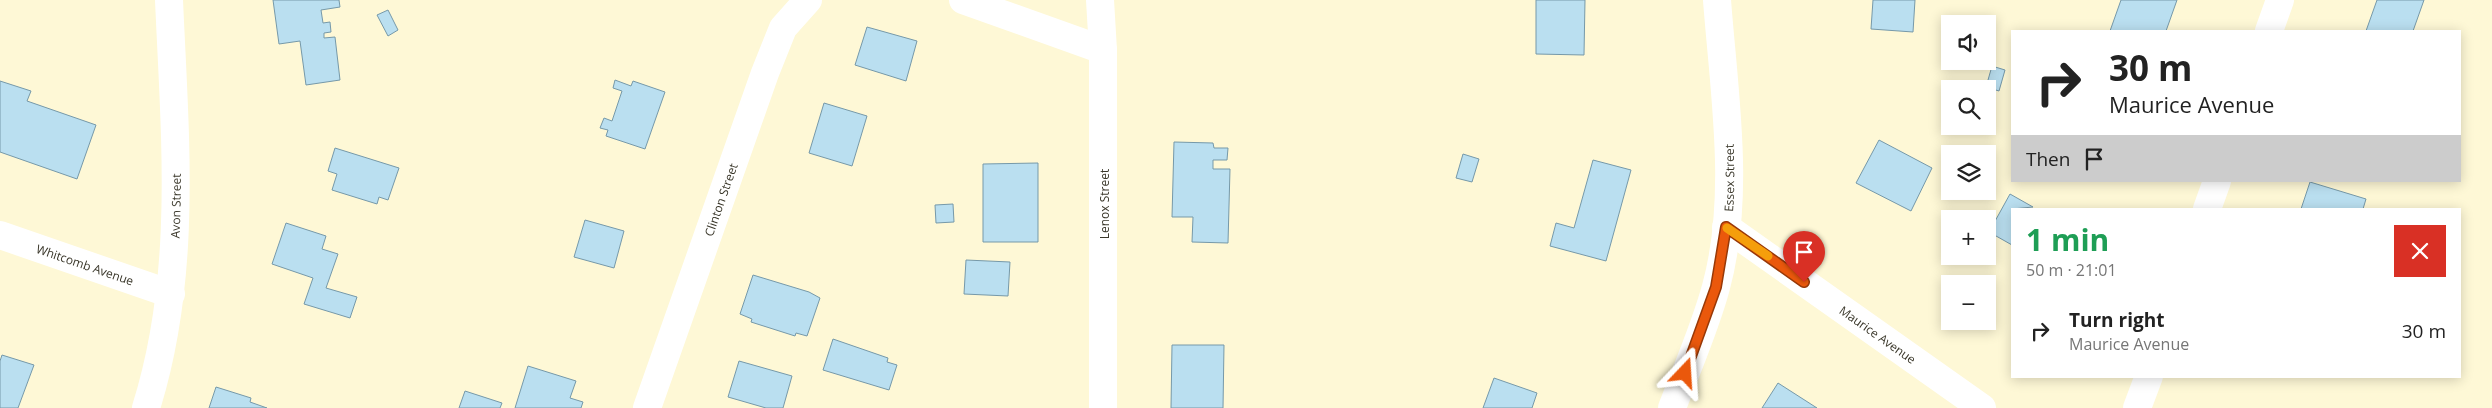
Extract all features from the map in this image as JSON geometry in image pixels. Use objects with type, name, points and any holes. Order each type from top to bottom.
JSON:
[{"type":"street","name":"Avon Street","points":[[146,408],[161,358],[176,249],[176,156],[169,0]]},
{"type":"street","name":"Clinton Street","points":[[648,408],[765,73],[783,28],[808,0]]},
{"type":"street","points":[[963,0],[1103,50]]},
{"type":"street","name":"Lenox Street","points":[[1100,0],[1103,50],[1103,408]]},
{"type":"street","name":"Essex Street","points":[[1672,408],[1716,287],[1726,227],[1727,129],[1717,0]]},
{"type":"street","points":[[2269,30],[2280,0]]},
{"type":"street","points":[[2207,208],[2217,182]]},
{"type":"street","name":"Maurice Avenue","points":[[1726,227],[1982,408]]},
{"type":"street","name":"Whitcomb Avenue","points":[[0,235],[171,294]]},
{"type":"street","points":[[2138,408],[2147,378]]},
{"type":"building","points":[[273,0],[339,0],[340,7],[321,10],[323,23],[330,22],[331,32],[324,33],[324,38],[335,37],[340,80],[306,85],[300,41],[279,44]]},
{"type":"building","points":[[1536,0],[1585,0],[1584,55],[1536,54]]},
{"type":"building","points":[[1873,0],[1915,0],[1913,32],[1871,29]]},
{"type":"building","points":[[2121,0],[2177,0],[2166,30],[2110,30]]},
{"type":"building","points":[[2377,0],[2424,0],[2413,30],[2366,30]]},
{"type":"building","points":[[388,10],[398,30],[388,36],[377,15]]},
{"type":"building","points":[[867,27],[917,41],[906,81],[855,65]]},
{"type":"building","points":[[1996,67],[2005,70],[1999,91],[1996,90],[1996,80],[1988,80],[1991,70],[1996,70]]},
{"type":"building","points":[[615,80],[631,86],[633,81],[665,92],[645,149],[606,136],[608,130],[600,128],[604,118],[612,121],[622,91],[613,88]]},
{"type":"building","points":[[0,81],[31,91],[27,101],[96,125],[77,179],[0,152]]},
{"type":"building","points":[[824,103],[867,116],[852,166],[809,153]]},
{"type":"building","points":[[1879,140],[1932,168],[1911,211],[1856,183]]},
{"type":"building","points":[[1174,142],[1213,143],[1214,148],[1228,148],[1227,160],[1213,160],[1213,169],[1230,169],[1228,243],[1192,242],[1193,217],[1172,217]]},
{"type":"building","points":[[335,148],[399,168],[388,200],[379,197],[377,204],[332,190],[337,174],[328,171]]},
{"type":"building","points":[[1463,154],[1479,159],[1472,182],[1456,178]]},
{"type":"building","points":[[1593,160],[1631,170],[1606,261],[1550,246],[1556,223],[1574,228]]},
{"type":"building","points":[[1038,163],[1038,242],[983,242],[983,164]]},
{"type":"building","points":[[2310,182],[2366,199],[2363,208],[2301,208]]},
{"type":"building","points":[[2010,194],[2033,207],[2011,208],[2011,244],[1996,236],[1996,219]]},
{"type":"building","points":[[953,204],[954,222],[936,223],[935,205]]},
{"type":"building","points":[[585,220],[624,231],[614,268],[574,257]]},
{"type":"building","points":[[286,223],[326,236],[322,249],[338,254],[326,288],[357,297],[350,318],[304,304],[313,278],[272,264]]},
{"type":"building","points":[[966,260],[1010,262],[1008,296],[964,294]]},
{"type":"building","points":[[753,275],[809,292],[820,298],[807,336],[796,333],[795,336],[751,322],[752,319],[740,314]]},
{"type":"building","points":[[833,339],[888,358],[887,362],[897,365],[889,390],[823,370]]},
{"type":"building","points":[[1172,345],[1224,345],[1223,408],[1171,408]]},
{"type":"building","points":[[2,355],[34,365],[18,408],[0,408],[0,361]]},
{"type":"building","points":[[739,361],[792,376],[783,408],[766,408],[728,397]]},
{"type":"building","points":[[528,366],[576,381],[570,398],[583,402],[581,408],[515,408]]},
{"type":"building","points":[[1494,378],[1537,393],[1532,408],[1483,408]]},
{"type":"building","points":[[1778,383],[1817,408],[1762,408]]},
{"type":"building","points":[[216,387],[251,398],[250,402],[267,408],[209,408]]},
{"type":"building","points":[[465,391],[502,403],[500,408],[459,408]]},
{"type":"slow traffic","points":[[1727,228],[1768,256]]},
{"type":"route","points":[[1685,373],[1716,287],[1726,227],[1804,282]]}]
